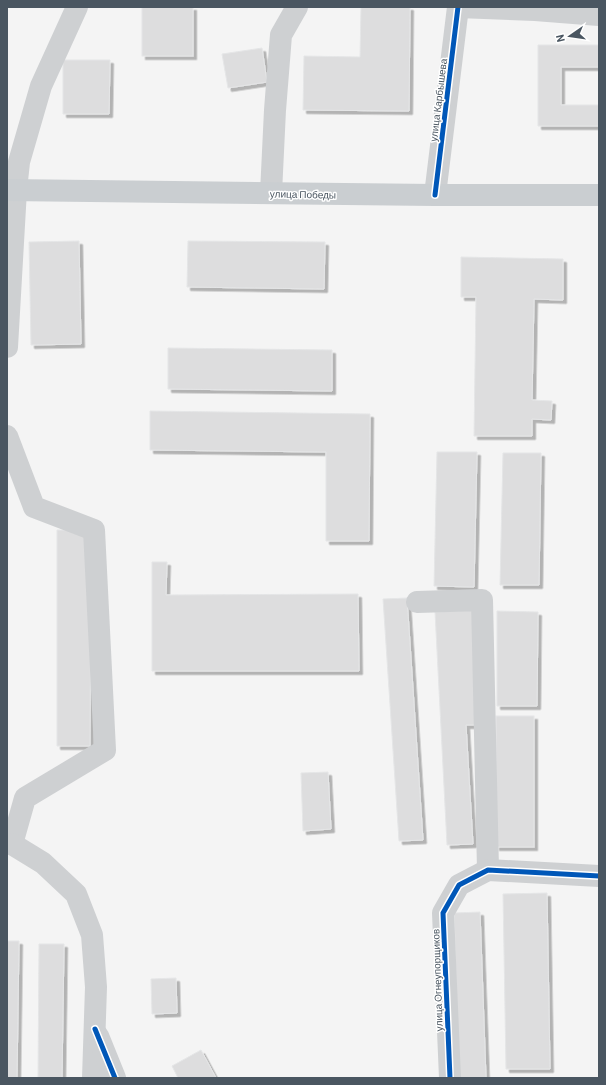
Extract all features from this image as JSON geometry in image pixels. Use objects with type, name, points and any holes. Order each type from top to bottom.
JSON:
[{"type":"main road","name":"улица Победы","points":[[11,190],[435,195],[599,195]]},
{"type":"street","points":[[7,347],[11,190],[41,86],[77,7]]},
{"type":"street","points":[[271,193],[275,110],[281,35],[297,7]]},
{"type":"street","points":[[458,7],[535,10],[599,15]]},
{"type":"street","name":"улица Карбышева","points":[[435,195],[458,7]]},
{"type":"street","points":[[7,436],[34,507],[94,530],[105,750],[25,798],[10,844],[43,863],[76,894],[92,934],[96,987],[93,1078]]},
{"type":"street","points":[[417,602],[482,600],[488,870],[599,876]]},
{"type":"street","name":"улица Огнеупорщиков","points":[[450,1078],[443,913],[459,885],[488,870]]},
{"type":"street","points":[[95,1029],[115,1078]]},
{"type":"building","points":[[142,7],[193,7],[193,56],[142,56]]},
{"type":"building","points":[[361,7],[410,7],[409,111],[303,110],[304,56],[360,57]]},
{"type":"building","points":[[538,45],[599,45],[599,67],[561,67],[561,105],[599,105],[599,126],[538,126]]},
{"type":"building","points":[[262,48],[267,82],[228,88],[222,54]]},
{"type":"building","points":[[63,60],[110,60],[109,114],[63,114]]},
{"type":"building","points":[[79,241],[81,344],[31,345],[29,242]]},
{"type":"building","points":[[188,241],[325,242],[324,289],[187,287]]},
{"type":"building","points":[[461,257],[563,259],[563,300],[534,299],[532,400],[552,401],[551,420],[532,419],[532,436],[474,436],[476,297],[461,297]]},
{"type":"building","points":[[168,348],[332,350],[332,391],[168,389]]},
{"type":"building","points":[[150,411],[370,414],[369,541],[326,541],[326,452],[150,450]]},
{"type":"building","points":[[437,452],[477,452],[474,587],[434,586]]},
{"type":"building","points":[[503,453],[541,453],[539,585],[500,585]]},
{"type":"building","points":[[57,530],[91,530],[90,746],[57,746]]},
{"type":"building","points":[[152,562],[167,562],[166,595],[358,594],[359,671],[152,671]]},
{"type":"building","points":[[407,598],[423,840],[399,841],[383,599]]},
{"type":"building","points":[[474,610],[480,725],[466,725],[473,844],[447,845],[435,612]]},
{"type":"building","points":[[497,611],[538,612],[537,706],[497,706]]},
{"type":"building","points":[[496,716],[534,716],[534,847],[496,847]]},
{"type":"building","points":[[328,772],[331,829],[303,831],[301,773]]},
{"type":"building","points":[[547,893],[550,1069],[506,1069],[503,894]]},
{"type":"building","points":[[480,912],[486,1078],[459,1078],[454,913]]},
{"type":"building","points":[[7,941],[19,941],[17,1078],[7,1078]]},
{"type":"building","points":[[39,944],[64,944],[62,1078],[38,1078]]},
{"type":"building","points":[[176,978],[177,1013],[152,1014],[151,979]]},
{"type":"building","points":[[201,1050],[216,1078],[178,1078],[172,1066]]},
{"type":"cycle path","points":[[435,195],[458,7]]},
{"type":"cycle path","points":[[450,1078],[443,913],[459,885],[488,870],[599,876]]},
{"type":"cycle path","points":[[95,1029],[115,1078]]}]
